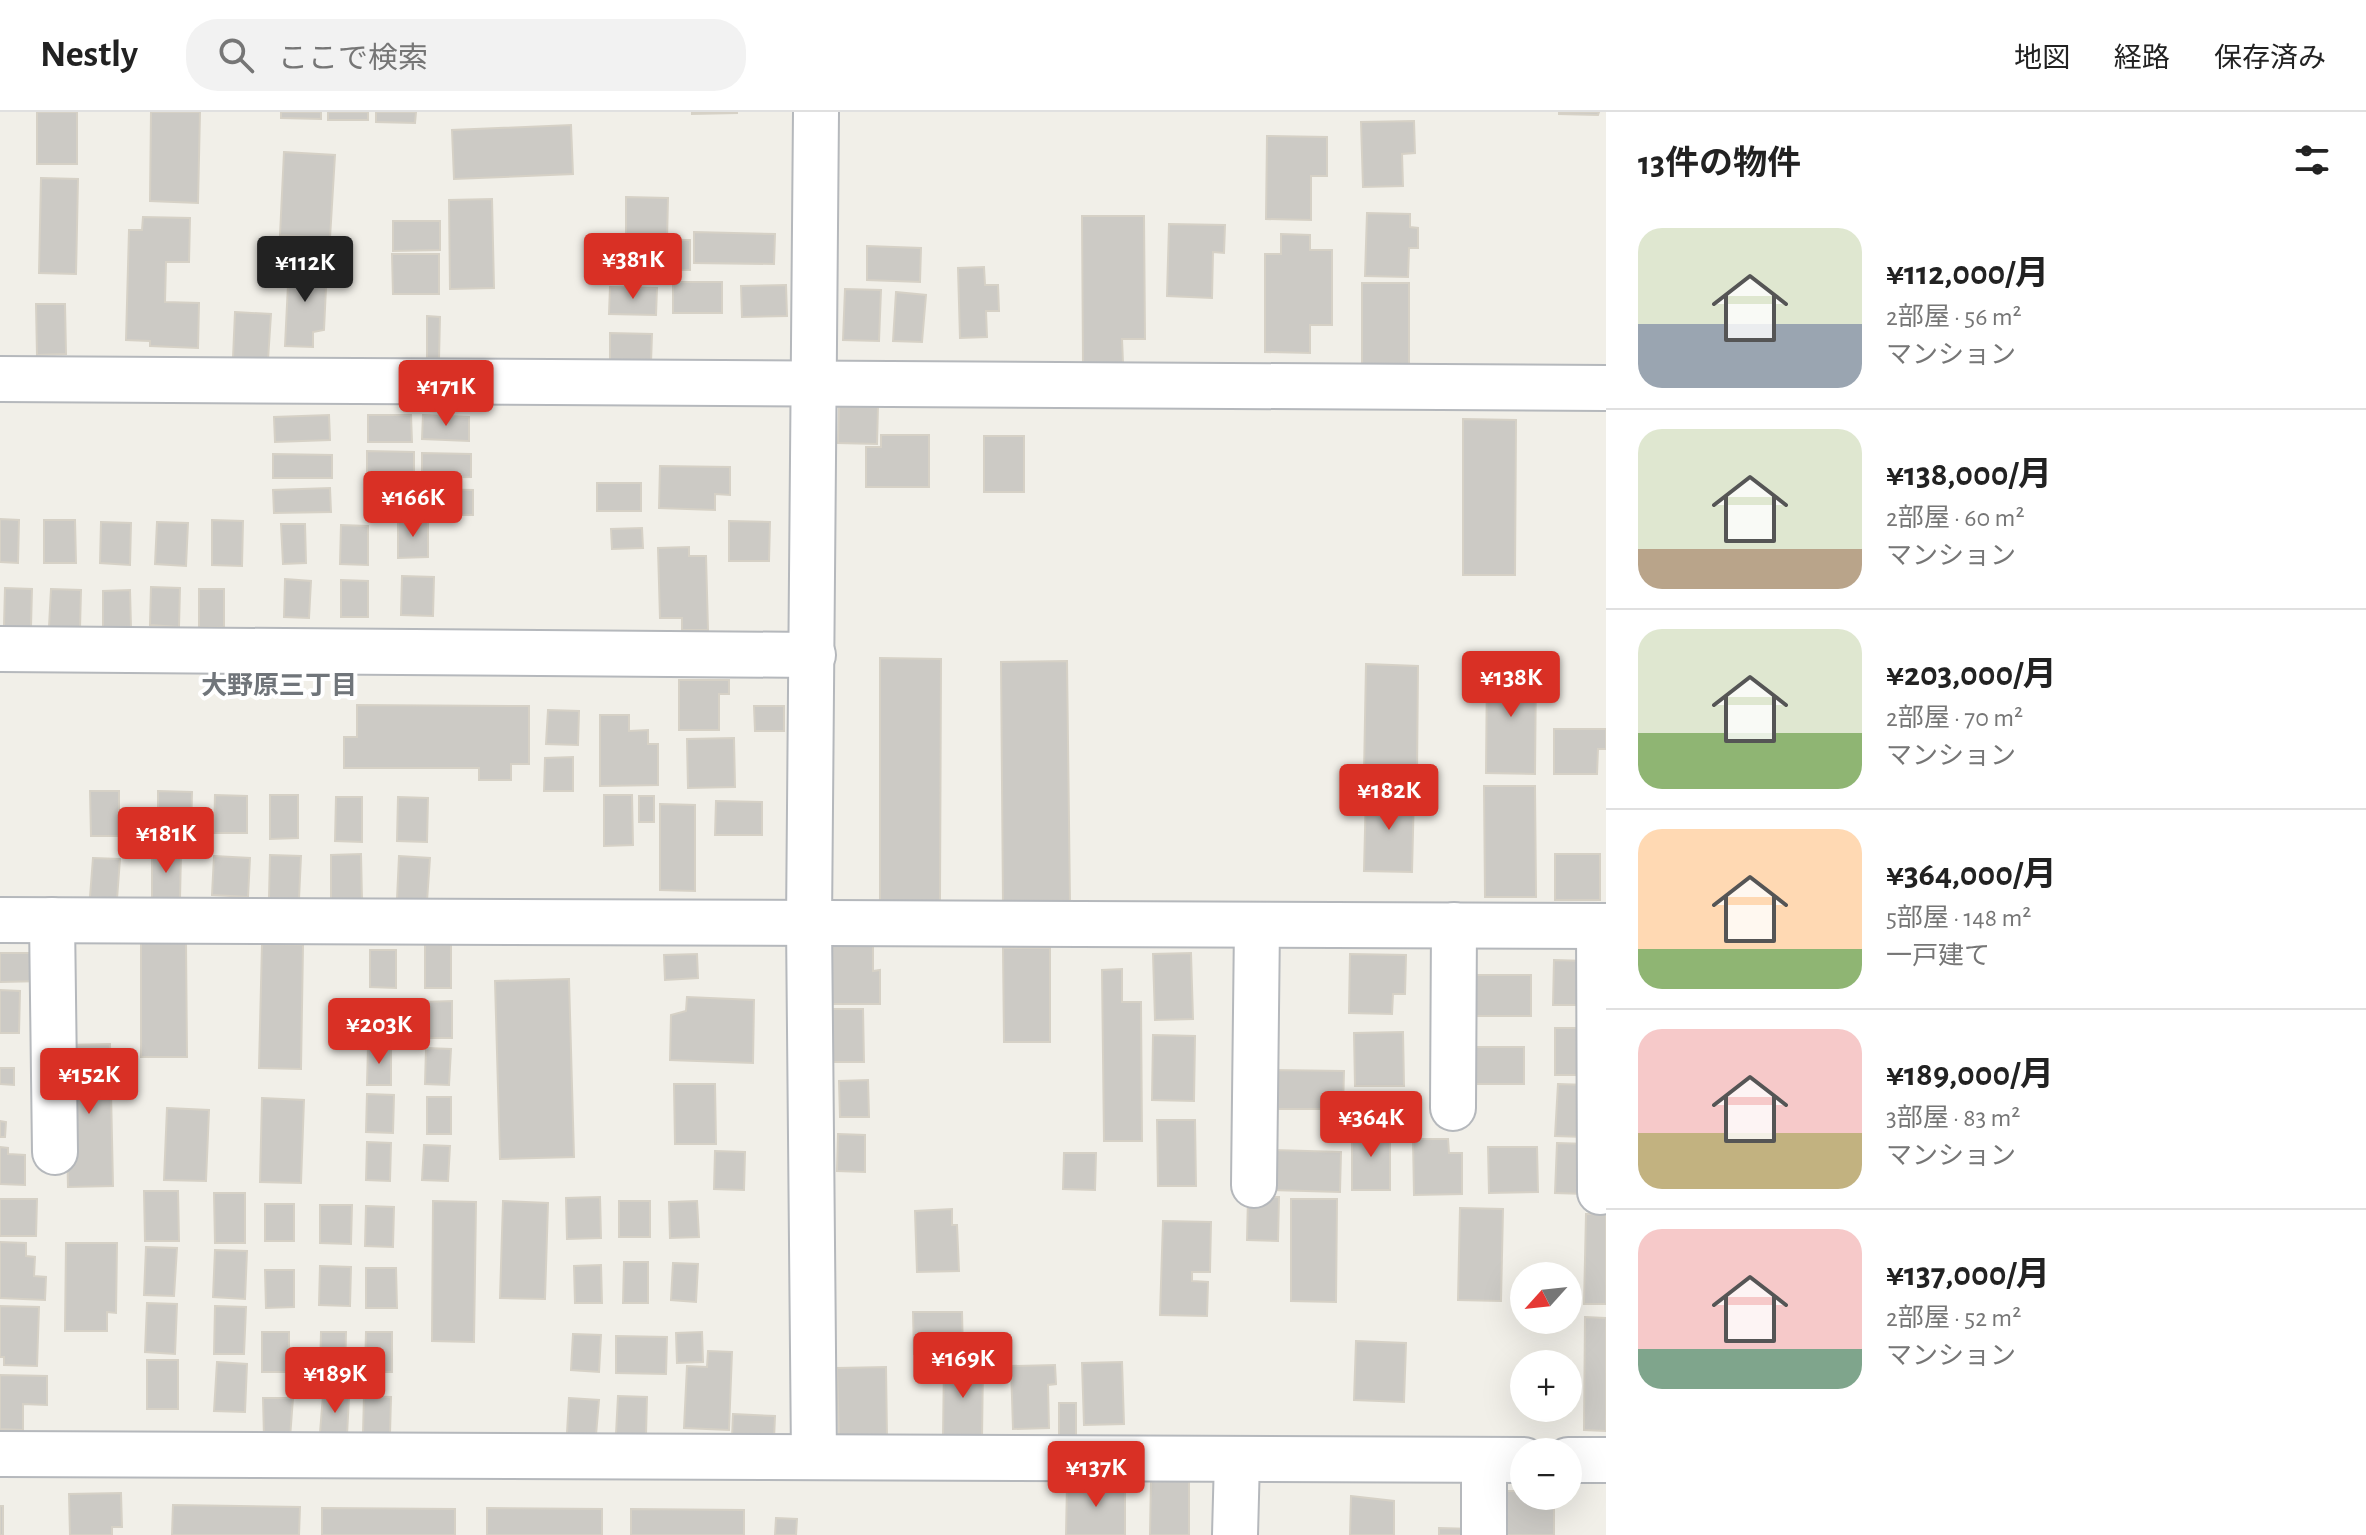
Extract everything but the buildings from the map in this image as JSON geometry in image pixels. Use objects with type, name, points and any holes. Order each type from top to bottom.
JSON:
[{"type":"street","points":[[814,1457],[809,923],[816,112]]},
{"type":"street","points":[[0,379],[1606,388]]},
{"type":"street","points":[[0,649],[813,655]]},
{"type":"street","points":[[0,920],[1602,926],[1600,1192]]},
{"type":"street","points":[[52,920],[55,1152]]},
{"type":"street","points":[[1254,1185],[1257,925]]},
{"type":"street","points":[[1453,1108],[1454,925]]},
{"type":"street","points":[[0,1454],[1504,1460],[1484,1535]]},
{"type":"street","points":[[1235,1535],[1237,1459]]},
{"type":"street","points":[[1582,1460],[1606,1460]]},
{"type":"district","name":"大野原三丁目","points":[[279,686]]}]
